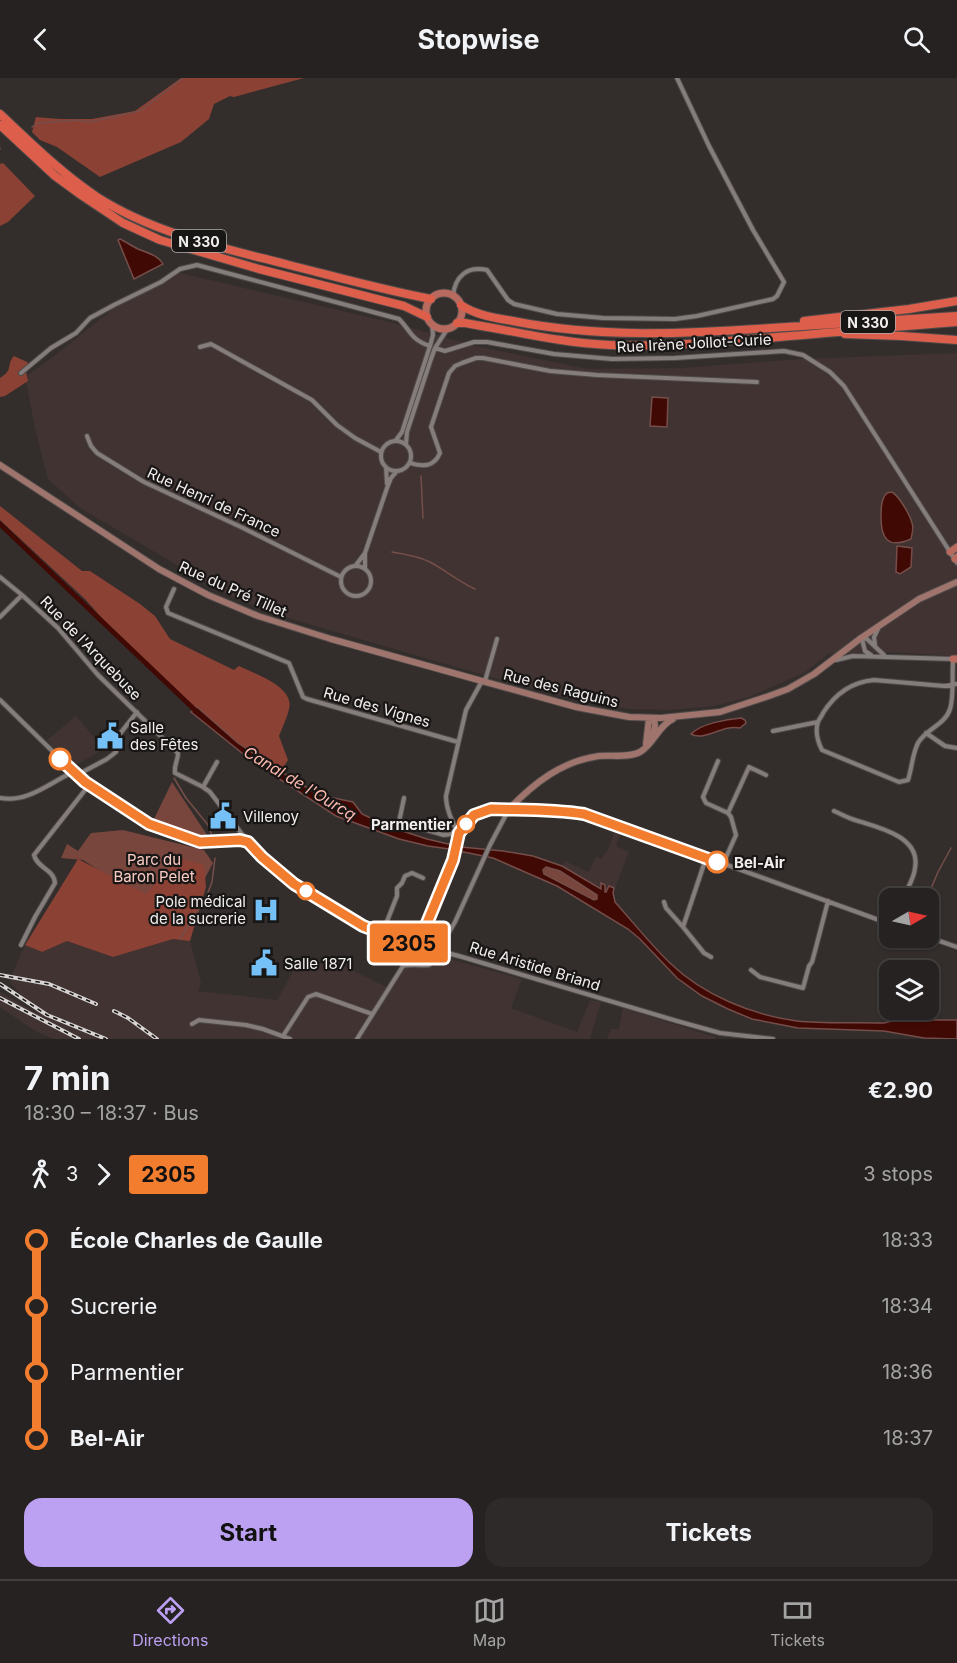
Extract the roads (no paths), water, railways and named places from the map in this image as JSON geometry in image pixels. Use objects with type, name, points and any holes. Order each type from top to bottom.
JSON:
[{"type":"highway","name":"N 330","points":[[0,114],[79,184],[114,206],[152,225],[222,248],[431,299]]},
{"type":"highway","name":"N 330","points":[[0,125],[55,176],[81,195],[123,223],[160,240],[239,264],[404,306],[430,320]]},
{"type":"highway","points":[[780,328],[800,322],[957,301]]},
{"type":"highway","name":"N 330","points":[[461,305],[501,319],[555,328],[646,334],[957,316]]},
{"type":"highway","name":"N 330","points":[[457,323],[611,345],[657,345],[720,342],[957,322]]},
{"type":"highway","points":[[829,332],[957,340]]},
{"type":"main road","name":"N 330","points":[[431,299],[441,293],[453,296],[461,305]]},
{"type":"main road","points":[[430,320],[427,307],[431,299]]},
{"type":"main road","points":[[448,328],[457,323],[461,315],[461,305]]},
{"type":"main road","name":"N 330","points":[[430,320],[442,328],[448,328]]},
{"type":"main road","points":[[950,552],[957,547]]},
{"type":"street","points":[[453,296],[454,285],[463,274],[480,269],[487,270],[508,300],[514,304],[557,314],[603,318],[675,319],[697,316],[777,296],[784,282],[753,230],[676,78]]},
{"type":"street","points":[[21,373],[51,348],[76,333],[90,318],[161,282],[180,269],[197,265],[399,319],[415,340],[429,346]]},
{"type":"street","points":[[387,488],[381,452],[387,443],[396,440],[402,432],[433,335],[430,320]]},
{"type":"street","points":[[406,444],[407,432],[435,348],[448,328]]},
{"type":"street","name":"Rue Irène Jollot-Curie","points":[[435,348],[445,351],[474,342],[487,342],[554,354],[612,359],[675,358],[784,351],[803,356],[830,372],[844,386],[956,560]]},
{"type":"street","points":[[200,347],[211,344],[290,387],[312,400],[355,438],[381,452]]},
{"type":"street","points":[[410,463],[423,466],[432,464],[437,459],[440,453],[431,427],[449,373],[455,366],[476,358],[550,371],[757,382]]},
{"type":"street","name":"Rue Henri de France","points":[[87,436],[97,453],[144,483],[341,576]]},
{"type":"street","points":[[356,566],[365,553],[391,478],[410,463],[411,452],[406,444],[396,440]]},
{"type":"street","name":"Rue du Pré Tillet","points":[[0,465],[142,559],[218,599],[300,630],[483,681]]},
{"type":"street","points":[[385,467],[397,471]]},
{"type":"street","points":[[365,553],[365,568],[370,576],[368,590],[359,596],[345,591],[341,576],[347,569],[356,566],[365,568]]},
{"type":"street","name":"Rue de l'Arquebuse","points":[[0,577],[58,628],[98,675],[178,753],[174,765]]},
{"type":"street","name":"Rue des Raguins","points":[[483,681],[629,717],[679,717],[720,712],[788,689],[814,674],[861,638],[919,599],[957,582]]},
{"type":"street","name":"Rue des Vignes","points":[[174,589],[166,608],[168,614],[289,663],[303,697],[458,742]]},
{"type":"street","points":[[0,617],[22,595]]},
{"type":"street","points":[[875,646],[875,633],[880,625]]},
{"type":"street","points":[[861,638],[867,639],[885,656]]},
{"type":"street","points":[[861,638],[866,651],[873,656]]},
{"type":"street","points":[[418,945],[454,857],[457,834],[446,796],[465,710],[483,681],[497,639]]},
{"type":"street","points":[[833,660],[853,656],[955,659],[954,684],[951,708],[947,716],[918,742],[908,780],[899,782],[822,750],[817,739],[818,722],[838,695],[851,685],[864,681],[944,686],[954,684]]},
{"type":"street","points":[[0,700],[89,785],[149,824],[194,841],[240,840],[248,842]]},
{"type":"street","points":[[0,798],[17,799],[28,796],[69,774],[77,775],[106,759],[116,752],[119,735],[137,712]]},
{"type":"street","points":[[357,1039],[403,966],[431,964],[455,922],[490,844],[509,809],[533,786],[563,766],[598,756],[639,753],[667,722],[679,717]]},
{"type":"street","points":[[650,742],[656,726],[651,718]]},
{"type":"street","points":[[645,748],[651,718]]},
{"type":"street","points":[[780,722],[781,729]]},
{"type":"street","points":[[773,731],[818,722]]},
{"type":"street","points":[[926,733],[945,746],[957,748]]},
{"type":"street","points":[[718,761],[703,797],[706,803],[728,813],[731,817],[736,836],[723,864]]},
{"type":"street","points":[[203,787],[217,762]]},
{"type":"street","name":"Rue Aristide Briand","points":[[174,765],[175,773],[203,787],[215,798],[262,857],[294,884],[363,926],[418,945],[720,1033],[773,1039]]},
{"type":"street","points":[[728,813],[748,767],[766,775]]},
{"type":"street","points":[[21,945],[55,883],[51,873],[37,863],[34,855],[89,785]]},
{"type":"street","points":[[404,798],[399,822],[444,835],[457,834],[474,815],[491,809],[567,811],[584,814],[879,920]]},
{"type":"street","points":[[834,811],[854,820],[886,829],[904,839],[914,853],[915,868],[907,888]]},
{"type":"street","points":[[682,927],[706,858]]},
{"type":"street","points":[[382,934],[397,897],[398,888],[405,876],[412,873],[423,878]]},
{"type":"street","points":[[664,902],[666,908],[704,953],[711,957]]},
{"type":"street","points":[[752,970],[757,976],[803,988],[828,902]]},
{"type":"street","points":[[939,941],[957,947]]},
{"type":"street","points":[[283,1036],[308,997],[316,994],[372,1014]]},
{"type":"street","points":[[192,1024],[199,1020],[246,1025],[290,1039]]},
{"type":"waterway","points":[[32,127],[38,123],[76,120],[89,122],[140,111],[183,78]]},
{"type":"waterway","points":[[421,476],[423,518]]},
{"type":"waterway","name":"Canal de l'Ourcq","points":[[0,524],[198,713]]},
{"type":"waterway","points":[[392,552],[425,560],[475,589]]},
{"type":"waterway","points":[[174,778],[186,798],[208,825],[213,838]]},
{"type":"waterway","points":[[931,888],[951,848]]},
{"type":"waterway","points":[[180,939],[207,895],[212,882],[215,858]]},
{"type":"railway","points":[[0,975],[49,984],[96,1004]]},
{"type":"railway","points":[[0,984],[47,1015],[106,1039]]},
{"type":"railway","points":[[0,998],[79,1039]]},
{"type":"railway","points":[[114,1011],[157,1039]]},
{"type":"place","name":"Salle des Fêtes","points":[[110,736]]},
{"type":"place","name":"Villenoy","points":[[223,816]]},
{"type":"place","name":"Parmentier","points":[[466,824]]},
{"type":"place","name":"Bel-Air","points":[[717,862]]},
{"type":"place","name":"Pole médical de la sucrerie","points":[[266,910]]},
{"type":"place","name":"Salle 1871","points":[[264,963]]},
{"type":"park label","name":"Parc du Baron Pelet","points":[[154,868]]}]
